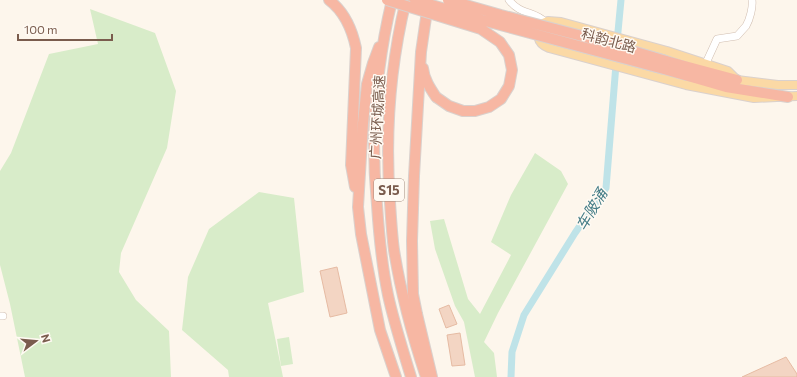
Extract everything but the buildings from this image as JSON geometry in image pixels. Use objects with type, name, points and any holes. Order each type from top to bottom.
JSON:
[{"type":"highway","points":[[329,0],[345,17],[352,32],[356,48],[351,165],[361,234],[380,330],[396,377]]},
{"type":"highway","points":[[387,0],[481,28],[500,42],[509,55],[512,70],[509,86],[501,99],[489,107],[475,111],[463,111],[449,106],[436,97],[429,87],[424,74],[421,52]]},
{"type":"highway","name":"广州环城高速","points":[[392,0],[380,66],[376,110],[374,142],[377,217],[388,294],[411,377]]},
{"type":"highway","name":"广州环城高速","points":[[406,0],[394,63],[389,112],[388,182],[394,249],[400,286],[410,327],[426,377]]},
{"type":"highway","name":"科韵北路","points":[[415,0],[482,20],[665,65],[736,80]]},
{"type":"highway","points":[[428,0],[421,52],[412,241],[413,294],[432,377]]},
{"type":"highway","name":"科韵北路","points":[[448,0],[582,36],[726,86],[792,96]]},
{"type":"highway","points":[[358,207],[367,84],[386,28]]},
{"type":"main road","points":[[665,65],[574,26],[555,21],[543,23],[539,32],[539,40],[541,44],[566,53],[665,65],[706,64],[728,71],[736,80]]},
{"type":"main road","name":"科韵北路","points":[[736,80],[778,85],[797,85]]},
{"type":"street","points":[[509,0],[511,4],[520,10],[541,18],[545,22]]},
{"type":"street","points":[[706,64],[717,39],[737,36],[746,25],[753,2],[752,0]]},
{"type":"green space","points":[[90,9],[155,33],[176,91],[167,148],[121,253],[119,272],[136,300],[169,331],[171,377],[25,377],[10,304],[0,265],[0,171],[11,153],[49,54],[98,44]]},
{"type":"green space","points":[[535,153],[561,171],[568,184],[498,313],[484,342],[494,353],[497,377],[475,377],[464,322],[455,306],[435,249],[430,221],[444,219],[468,299],[480,314],[511,255],[491,242],[511,195]]},
{"type":"green space","points":[[259,192],[294,198],[304,292],[268,303],[283,377],[229,377],[228,370],[182,330],[188,277],[209,229]]},
{"type":"green space","points":[[289,337],[293,364],[281,366],[277,339]]},
{"type":"waterway","name":"车陂涌","points":[[617,42],[621,0]]},
{"type":"waterway","name":"车陂涌","points":[[511,377],[512,352],[524,315],[575,233],[606,188],[617,52]]}]
